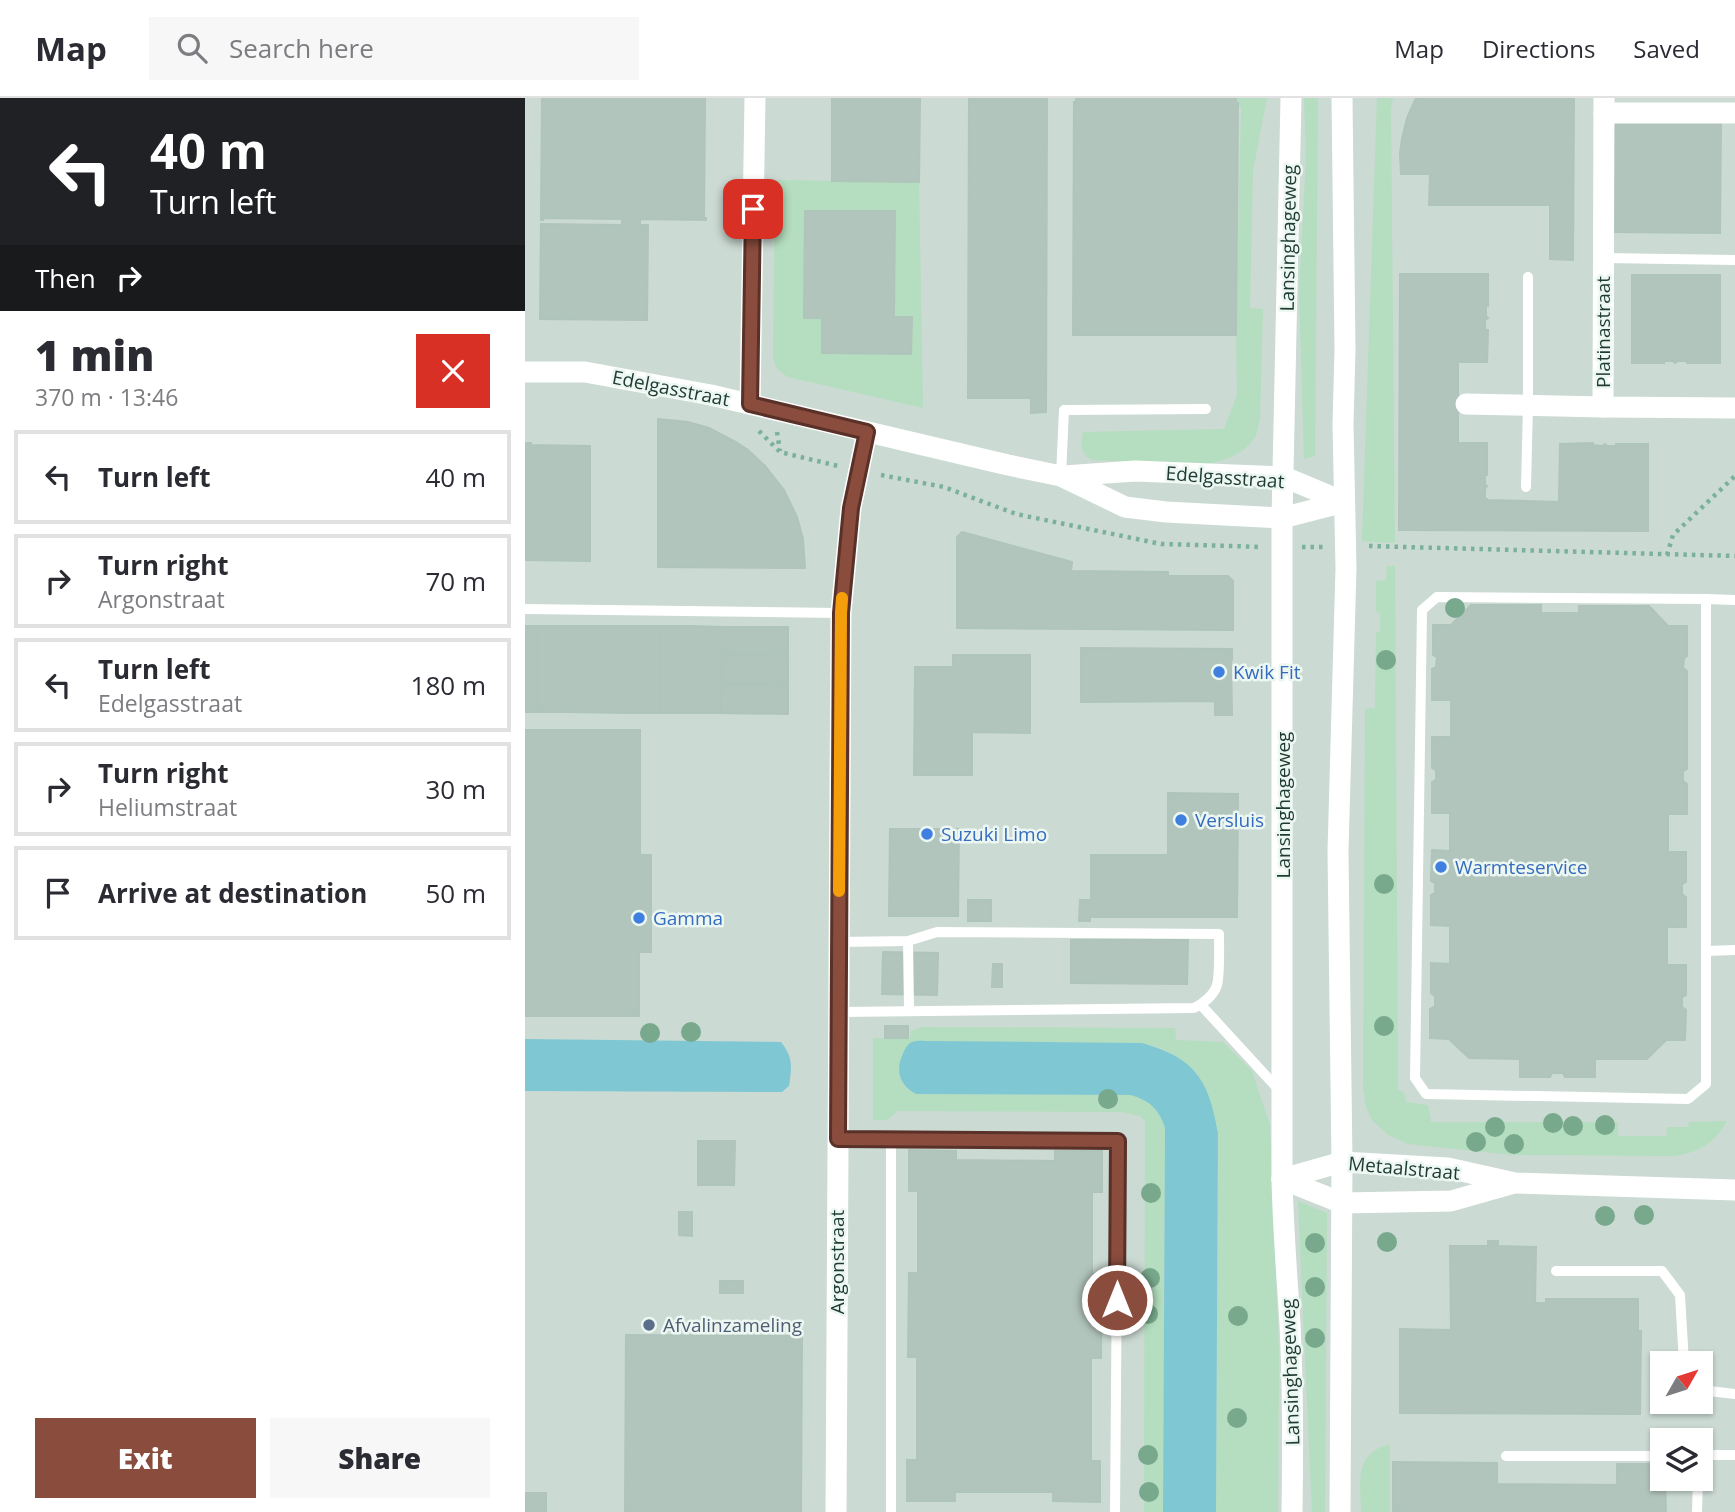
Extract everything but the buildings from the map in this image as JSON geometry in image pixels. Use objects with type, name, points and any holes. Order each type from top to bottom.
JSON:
[{"type":"street","points":[[750,404],[755,98]]},
{"type":"street","name":"Lansinghageweg","points":[[1291,98],[1282,518],[1282,1180],[1293,1408],[1293,1512]]},
{"type":"street","points":[[1340,1512],[1342,1162],[1338,851],[1346,547],[1342,98]]},
{"type":"street","name":"Platinastraat","points":[[1603,407],[1604,106],[1735,113]]},
{"type":"street","name":"Edelgasstraat","points":[[525,372],[585,372],[711,395],[1061,476],[1125,507],[1165,512],[1282,518],[1344,502]]},
{"type":"street","name":"Platinastraat","points":[[1466,404],[1735,408]]},
{"type":"street","name":"Argonstraat","points":[[836,1512],[841,613],[851,508],[867,432]]},
{"type":"street","name":"Edelgasstraat","points":[[1061,476],[1135,471],[1284,477],[1344,502]]},
{"type":"street","name":"Metaalstraat","points":[[1282,1180],[1342,1162],[1448,1168],[1515,1183],[1735,1190]]},
{"type":"street","name":"Metaalstraat","points":[[1282,1180],[1342,1203],[1451,1200],[1515,1183]]},
{"type":"lane","name":"Platinastraat","points":[[1604,258],[1735,260]]},
{"type":"lane","points":[[1526,487],[1528,277]]},
{"type":"lane","points":[[1061,476],[1064,410],[1206,409]]},
{"type":"lane","points":[[1706,599],[1706,1084],[1688,1099],[1426,1094],[1415,1078],[1422,610],[1437,597],[1706,599],[1735,600]]},
{"type":"lane","points":[[525,609],[841,613]]},
{"type":"lane","points":[[839,942],[908,941],[937,932],[1219,934],[1217,985],[1202,1005],[1194,1008],[840,1012]]},
{"type":"lane","points":[[908,941],[909,1010]]},
{"type":"lane","points":[[1707,951],[1735,950]]},
{"type":"lane","points":[[1202,1005],[1282,1093]]},
{"type":"lane","points":[[838,1132],[891,1139],[1118,1141],[1115,1512]]},
{"type":"lane","points":[[891,1139],[891,1512]]},
{"type":"lane","points":[[1556,1271],[1662,1271],[1680,1295],[1683,1351]]},
{"type":"lane","points":[[1713,1391],[1735,1394]]},
{"type":"lane","points":[[1506,1456],[1650,1455]]},
{"type":"lane","points":[[1713,1455],[1735,1455]]},
{"type":"lane","points":[[1697,1512],[1698,1491]]},
{"type":"path","points":[[780,452],[944,487],[1016,514],[1161,544],[1735,556]]},
{"type":"path","points":[[1667,555],[1673,536],[1735,476]]},
{"type":"shaded area","points":[[525,98],[1735,98],[1735,1512],[525,1512]]},
{"type":"green space","points":[[1236,98],[1267,98],[1253,171],[1250,308],[1263,309],[1260,420],[1256,435],[1240,452],[1227,459],[1206,464],[1092,460],[1083,451],[1083,432],[1224,429],[1237,395],[1241,108],[1236,103]]},
{"type":"green space","points":[[1304,98],[1318,98],[1315,456],[1304,459],[1299,293],[1306,157]]},
{"type":"green space","points":[[1377,98],[1393,98],[1395,543],[1362,541]]},
{"type":"green space","points":[[775,180],[919,182],[923,408],[788,377],[778,370],[773,359]]},
{"type":"green space","points":[[1387,566],[1395,566],[1398,1090],[1404,1092],[1406,1102],[1428,1105],[1431,1122],[1618,1122],[1618,1136],[1666,1136],[1667,1127],[1688,1127],[1689,1122],[1727,1121],[1705,1146],[1674,1156],[1513,1155],[1408,1144],[1388,1135],[1372,1120],[1366,1107],[1363,1087],[1365,709],[1375,708],[1376,633],[1380,632],[1380,613],[1376,612],[1376,581],[1386,580]]},
{"type":"green space","points":[[921,1027],[1175,1028],[1176,1040],[1223,1042],[1252,1071],[1270,1125],[1279,1351],[1278,1512],[1216,1512],[1218,1133],[1178,1058],[1161,1048],[1142,1043],[902,1082],[908,1090],[917,1094],[1132,1095],[1149,1103],[1160,1116],[1165,1128],[1163,1512],[1144,1512],[1145,1121],[1140,1116],[1121,1112],[898,1111],[887,1120],[873,1120],[873,1038],[910,1039],[911,1031]]},
{"type":"green space","points":[[1298,1201],[1327,1213],[1325,1512],[1312,1512]]},
{"type":"green space","points":[[1390,1444],[1390,1512],[1361,1512],[1360,1479],[1365,1462],[1370,1454]]},
{"type":"water","points":[[525,1039],[781,1042],[791,1062],[791,1073],[789,1086],[782,1092],[525,1091]]},
{"type":"water","points":[[916,1041],[1142,1043],[1175,1056],[1197,1074],[1210,1099],[1218,1133],[1216,1512],[1163,1512],[1165,1128],[1157,1111],[1149,1103],[1131,1095],[916,1094],[903,1083],[899,1073],[905,1050],[910,1043]]},
{"type":"slow traffic","points":[[839,891],[842,598]]},
{"type":"place","name":"Kwik Fit","points":[[1219,672]]},
{"type":"place","name":"Versluis","points":[[1181,820]]},
{"type":"place","name":"Suzuki Limo","points":[[927,834]]},
{"type":"place","name":"Warmteservice","points":[[1441,867]]},
{"type":"place","name":"Gamma","points":[[639,918]]},
{"type":"place","name":"Afvalinzameling","points":[[649,1325]]},
{"type":"route","points":[[753,209],[750,404],[867,432],[851,508],[841,613],[838,1139],[1118,1141],[1117,1300]]}]
